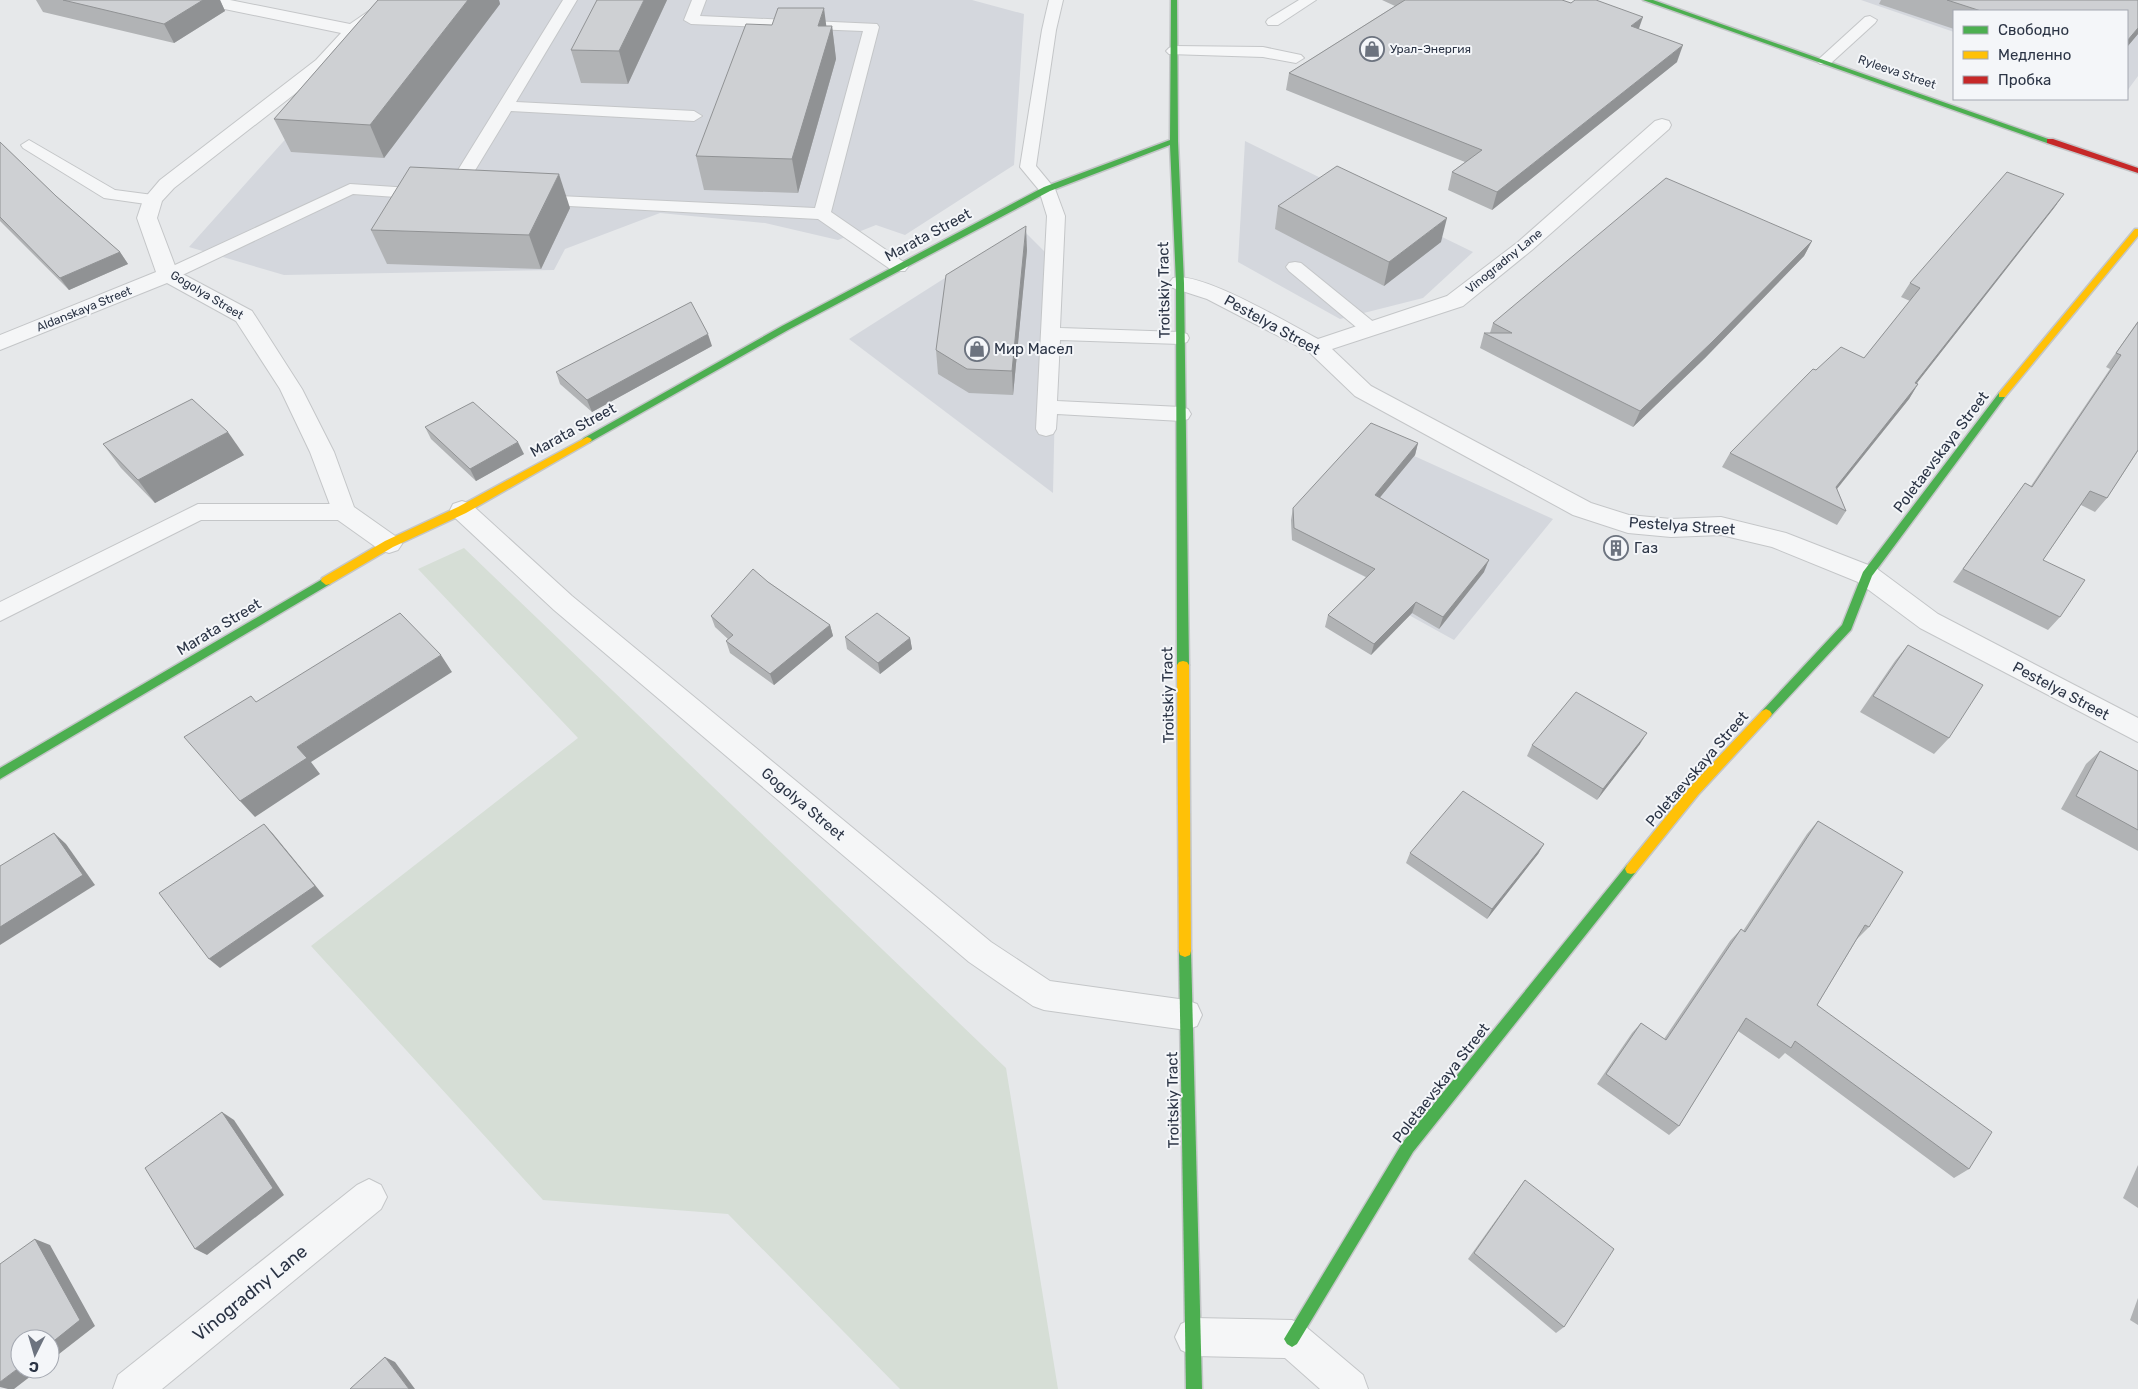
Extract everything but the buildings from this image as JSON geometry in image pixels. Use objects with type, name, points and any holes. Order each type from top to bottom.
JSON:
[{"type":"street","points":[[205,0],[352,30]]},
{"type":"street","points":[[153,200],[167,184],[322,64],[352,30],[396,0]]},
{"type":"street","name":"Troitskiy Tract","points":[[1174,0],[1174,141],[1180,284],[1186,1015],[1194,1389]]},
{"type":"street","name":"Ryleeva Street","points":[[1646,0],[2138,171]]},
{"type":"street","name":"Vinogradny Lane","points":[[1317,347],[1369,328],[1455,301],[1525,246],[1662,125]]},
{"type":"street","name":"Marata Street","points":[[0,774],[389,544],[462,510],[785,328],[1047,188],[1174,141]]},
{"type":"street","name":"Gogolya Street","points":[[153,200],[147,218],[168,275],[244,316],[291,389],[322,452],[344,512]]},
{"type":"street","name":"Poletaevskaya Street","points":[[1292,1340],[1408,1147],[1694,791],[1848,627],[1867,575],[2008,387],[2138,231]]},
{"type":"street","name":"Aldanskaya Street","points":[[0,343],[168,275]]},
{"type":"street","name":"Pestelya Street","points":[[1180,284],[1215,294],[1317,347],[1363,391],[1419,424],[1582,509],[1628,524],[1672,528],[1721,526],[1777,539],[1867,575],[1929,620],[2138,731]]},
{"type":"street","name":"Gogolya Street","points":[[462,510],[563,603],[980,952],[1044,995],[1186,1015]]},
{"type":"street","points":[[344,512],[389,544]]},
{"type":"street","name":"Vinogradny Lane","points":[[132,1389],[369,1197]]},
{"type":"street","points":[[1194,1336],[1292,1340],[1350,1389]]},
{"type":"lane","points":[[450,196],[570,0]]},
{"type":"lane","points":[[698,0],[691,20],[872,27],[822,214]]},
{"type":"lane","points":[[1046,429],[1056,216],[1047,188],[1028,167],[1049,30],[1056,0]]},
{"type":"lane","points":[[1273,22],[1309,0]]},
{"type":"lane","points":[[1825,61],[1870,20]]},
{"type":"lane","points":[[1174,51],[1262,52],[1296,58]]},
{"type":"lane","points":[[505,106],[694,116]]},
{"type":"lane","points":[[29,145],[110,194],[153,200]]},
{"type":"lane","points":[[168,275],[213,256],[350,189],[469,197]]},
{"type":"lane","points":[[518,199],[822,214],[899,267]]},
{"type":"lane","points":[[1294,267],[1369,328]]},
{"type":"lane","points":[[1050,334],[1180,338]]},
{"type":"lane","points":[[1047,407],[1181,414]]},
{"type":"lane","points":[[0,612],[198,512],[344,512]]},
{"type":"shaded area","points":[[418,0],[972,0],[1024,14],[1014,165],[905,235],[876,225],[838,240],[765,223],[660,213],[565,249],[554,270],[284,275],[189,247],[393,19]]},
{"type":"shaded area","points":[[1861,0],[2138,0],[2138,76],[2128,90],[2128,10],[1953,10],[1953,32]]},
{"type":"shaded area","points":[[1245,141],[1473,252],[1423,298],[1340,319],[1238,262]]},
{"type":"shaded area","points":[[1022,229],[1058,265],[1053,493],[849,339]]},
{"type":"shaded area","points":[[1368,435],[1553,519],[1454,640],[1369,593],[1377,583],[1292,540],[1291,520]]},
{"type":"shaded area","points":[[464,548],[1006,1068],[1058,1389],[900,1389],[728,1214],[543,1200],[311,946],[578,738],[418,569]]},
{"type":"traffic: fast","points":[[1174,0],[1174,141],[1180,283],[1183,665]]},
{"type":"traffic: fast","points":[[1646,0],[2050,141]]},
{"type":"traffic: fast","points":[[587,440],[785,328],[1047,189],[1174,141]]},
{"type":"traffic: fast","points":[[1766,714],[1847,627],[1867,575],[2002,395]]},
{"type":"traffic: fast","points":[[0,774],[326,581]]},
{"type":"traffic: fast","points":[[1292,1339],[1408,1147],[1631,869]]},
{"type":"traffic: fast","points":[[1185,951],[1194,1389]]},
{"type":"traffic: slow","points":[[2002,395],[2138,231]]},
{"type":"traffic: slow","points":[[326,581],[389,544],[462,510],[587,440]]},
{"type":"traffic: slow","points":[[1183,665],[1185,951]]},
{"type":"traffic: slow","points":[[1631,869],[1694,791],[1766,714]]},
{"type":"traffic: jam","points":[[2050,141],[2138,171]]},
{"type":"place","name":"Урал-Энергия","points":[[1372,49]]},
{"type":"place","name":"Мир Масел","points":[[977,349]]},
{"type":"place","name":"Газ","points":[[1616,548]]}]
